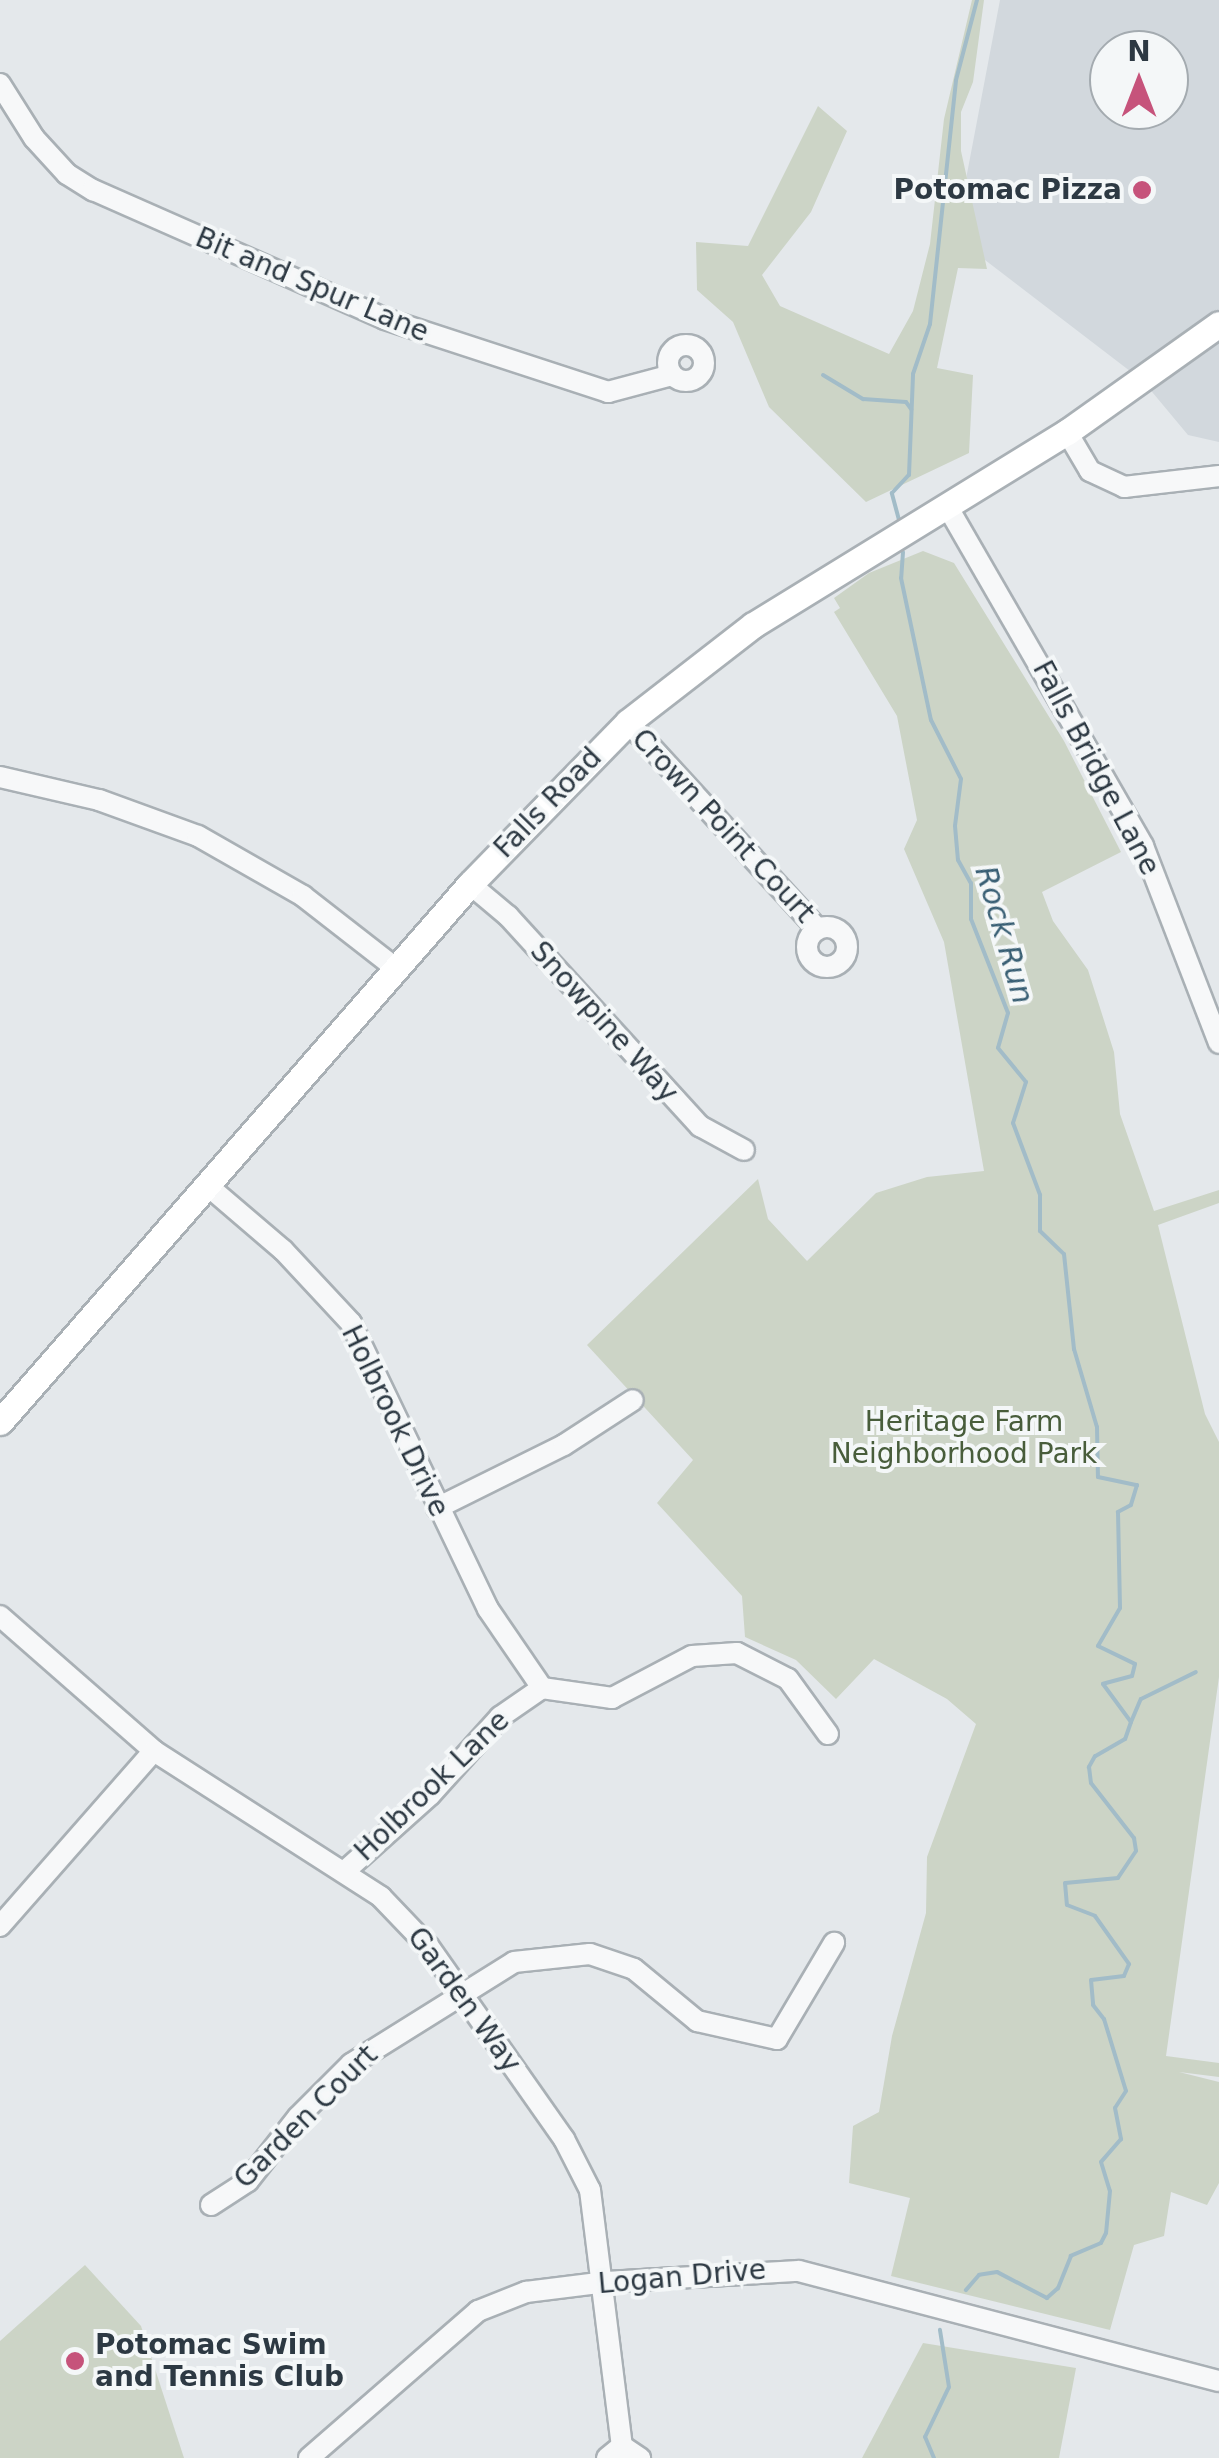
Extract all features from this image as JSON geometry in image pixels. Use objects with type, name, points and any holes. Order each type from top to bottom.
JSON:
[{"type":"main road","name":"Falls Road","points":[[0,1422],[470,884],[628,722],[753,625],[1067,432],[1219,324]]},
{"type":"street","name":"Bit and Spur Lane","points":[[0,84],[34,138],[93,190],[385,319],[608,392],[672,376]]},
{"type":"street","points":[[1067,432],[1090,471],[1124,487],[1219,476]]},
{"type":"street","name":"Falls Bridge Lane","points":[[947,506],[1143,846],[1219,1043]]},
{"type":"street","name":"Crown Point Court","points":[[628,722],[818,929]]},
{"type":"street","points":[[0,777],[99,800],[198,836],[303,896],[398,970]]},
{"type":"street","name":"Snowpine Way","points":[[470,884],[508,916],[700,1126],[744,1150]]},
{"type":"street","name":"Holbrook Drive","points":[[208,1186],[283,1250],[352,1323],[488,1609],[542,1688]]},
{"type":"street","points":[[437,1508],[564,1445],[633,1400]]},
{"type":"street","name":"Garden Way","points":[[0,1616],[154,1751],[239,1812],[345,1871],[406,1920],[460,1992],[580,2166],[598,2218],[623,2454]]},
{"type":"street","points":[[542,1688],[612,1698],[692,1656],[737,1653],[788,1679],[828,1734]]},
{"type":"street","name":"Holbrook Lane","points":[[345,1871],[430,1795],[500,1717],[542,1688]]},
{"type":"street","points":[[0,1926],[154,1751]]},
{"type":"street","name":"Garden Court","points":[[212,2205],[248,2182],[298,2117],[352,2064],[460,1992],[514,1962],[590,1954],[634,1969],[697,2022],[777,2039],[834,1943]]},
{"type":"street","name":"Logan Drive","points":[[309,2458],[478,2311],[526,2292],[606,2282],[799,2272],[1219,2382]]},
{"type":"shaded area","points":[[1000,0],[1219,0],[1219,442],[1188,435],[1143,381],[955,237]]},
{"type":"green space","points":[[972,0],[984,0],[973,82],[961,112],[961,151],[987,269],[958,268],[937,368],[973,375],[969,453],[866,502],[769,407],[733,322],[697,290],[696,242],[748,246],[818,106],[847,131],[811,212],[762,275],[780,306],[889,354],[913,311],[930,244],[944,119]]},
{"type":"green space","name":"Heritage Farm Neighborhood Park","points":[[923,551],[954,563],[1064,741],[1121,852],[1042,892],[1053,921],[1088,970],[1114,1052],[1120,1114],[1154,1211],[1219,1190],[1219,1203],[1158,1225],[1205,1414],[1219,1442],[1219,1677],[1166,2056],[1219,2063],[1219,2077],[1179,2072],[1219,2082],[1219,2183],[1207,2205],[1171,2192],[1164,2236],[1134,2245],[1110,2330],[891,2276],[910,2198],[849,2183],[853,2126],[879,2112],[892,2036],[926,1913],[927,1857],[976,1724],[947,1699],[874,1659],[836,1699],[796,1660],[745,1637],[742,1596],[657,1503],[693,1460],[587,1345],[758,1179],[768,1219],[807,1261],[876,1193],[927,1177],[984,1171],[944,942],[904,849],[917,820],[897,716],[834,612],[840,608],[834,598],[869,573]]},
{"type":"green space","name":"Potomac Swim and Tennis Club","points":[[85,2265],[141,2326],[184,2458],[0,2458],[0,2341]]},
{"type":"green space","points":[[923,2343],[1076,2368],[1059,2458],[862,2458]]},
{"type":"waterway","name":"Rock Run","points":[[899,520],[892,493],[909,475],[913,374],[930,324],[956,80],[977,0]]},
{"type":"waterway","points":[[823,375],[863,399],[906,402],[911,409]]},
{"type":"waterway","name":"Rock Run","points":[[903,552],[901,578],[931,720],[961,779],[955,826],[958,860],[971,883],[971,919],[1008,1013],[998,1048],[1026,1082],[1013,1123],[1040,1195],[1040,1231],[1064,1254],[1074,1349],[1097,1427],[1098,1477],[1137,1485],[1131,1505],[1118,1512],[1120,1608],[1098,1646],[1135,1664],[1132,1676],[1103,1684],[1131,1722],[1125,1739],[1095,1756],[1089,1767],[1091,1783],[1134,1838],[1136,1851],[1118,1878],[1065,1883],[1067,1905],[1095,1916],[1129,1964],[1124,1976],[1091,1980],[1093,2005],[1104,2019],[1126,2091],[1115,2108],[1121,2139],[1101,2162],[1110,2191],[1106,2233],[1101,2243],[1071,2256],[1058,2288],[1047,2298],[997,2272],[979,2275],[966,2290]]},
{"type":"waterway","points":[[1131,1722],[1141,1699],[1196,1672]]},
{"type":"waterway","name":"Rock Run","points":[[934,2458],[925,2437],[949,2387],[940,2330]]},
{"type":"place","name":"Potomac Pizza","points":[[1142,190]]},
{"type":"place","name":"Potomac Swim and Tennis Club","points":[[75,2361]]}]
